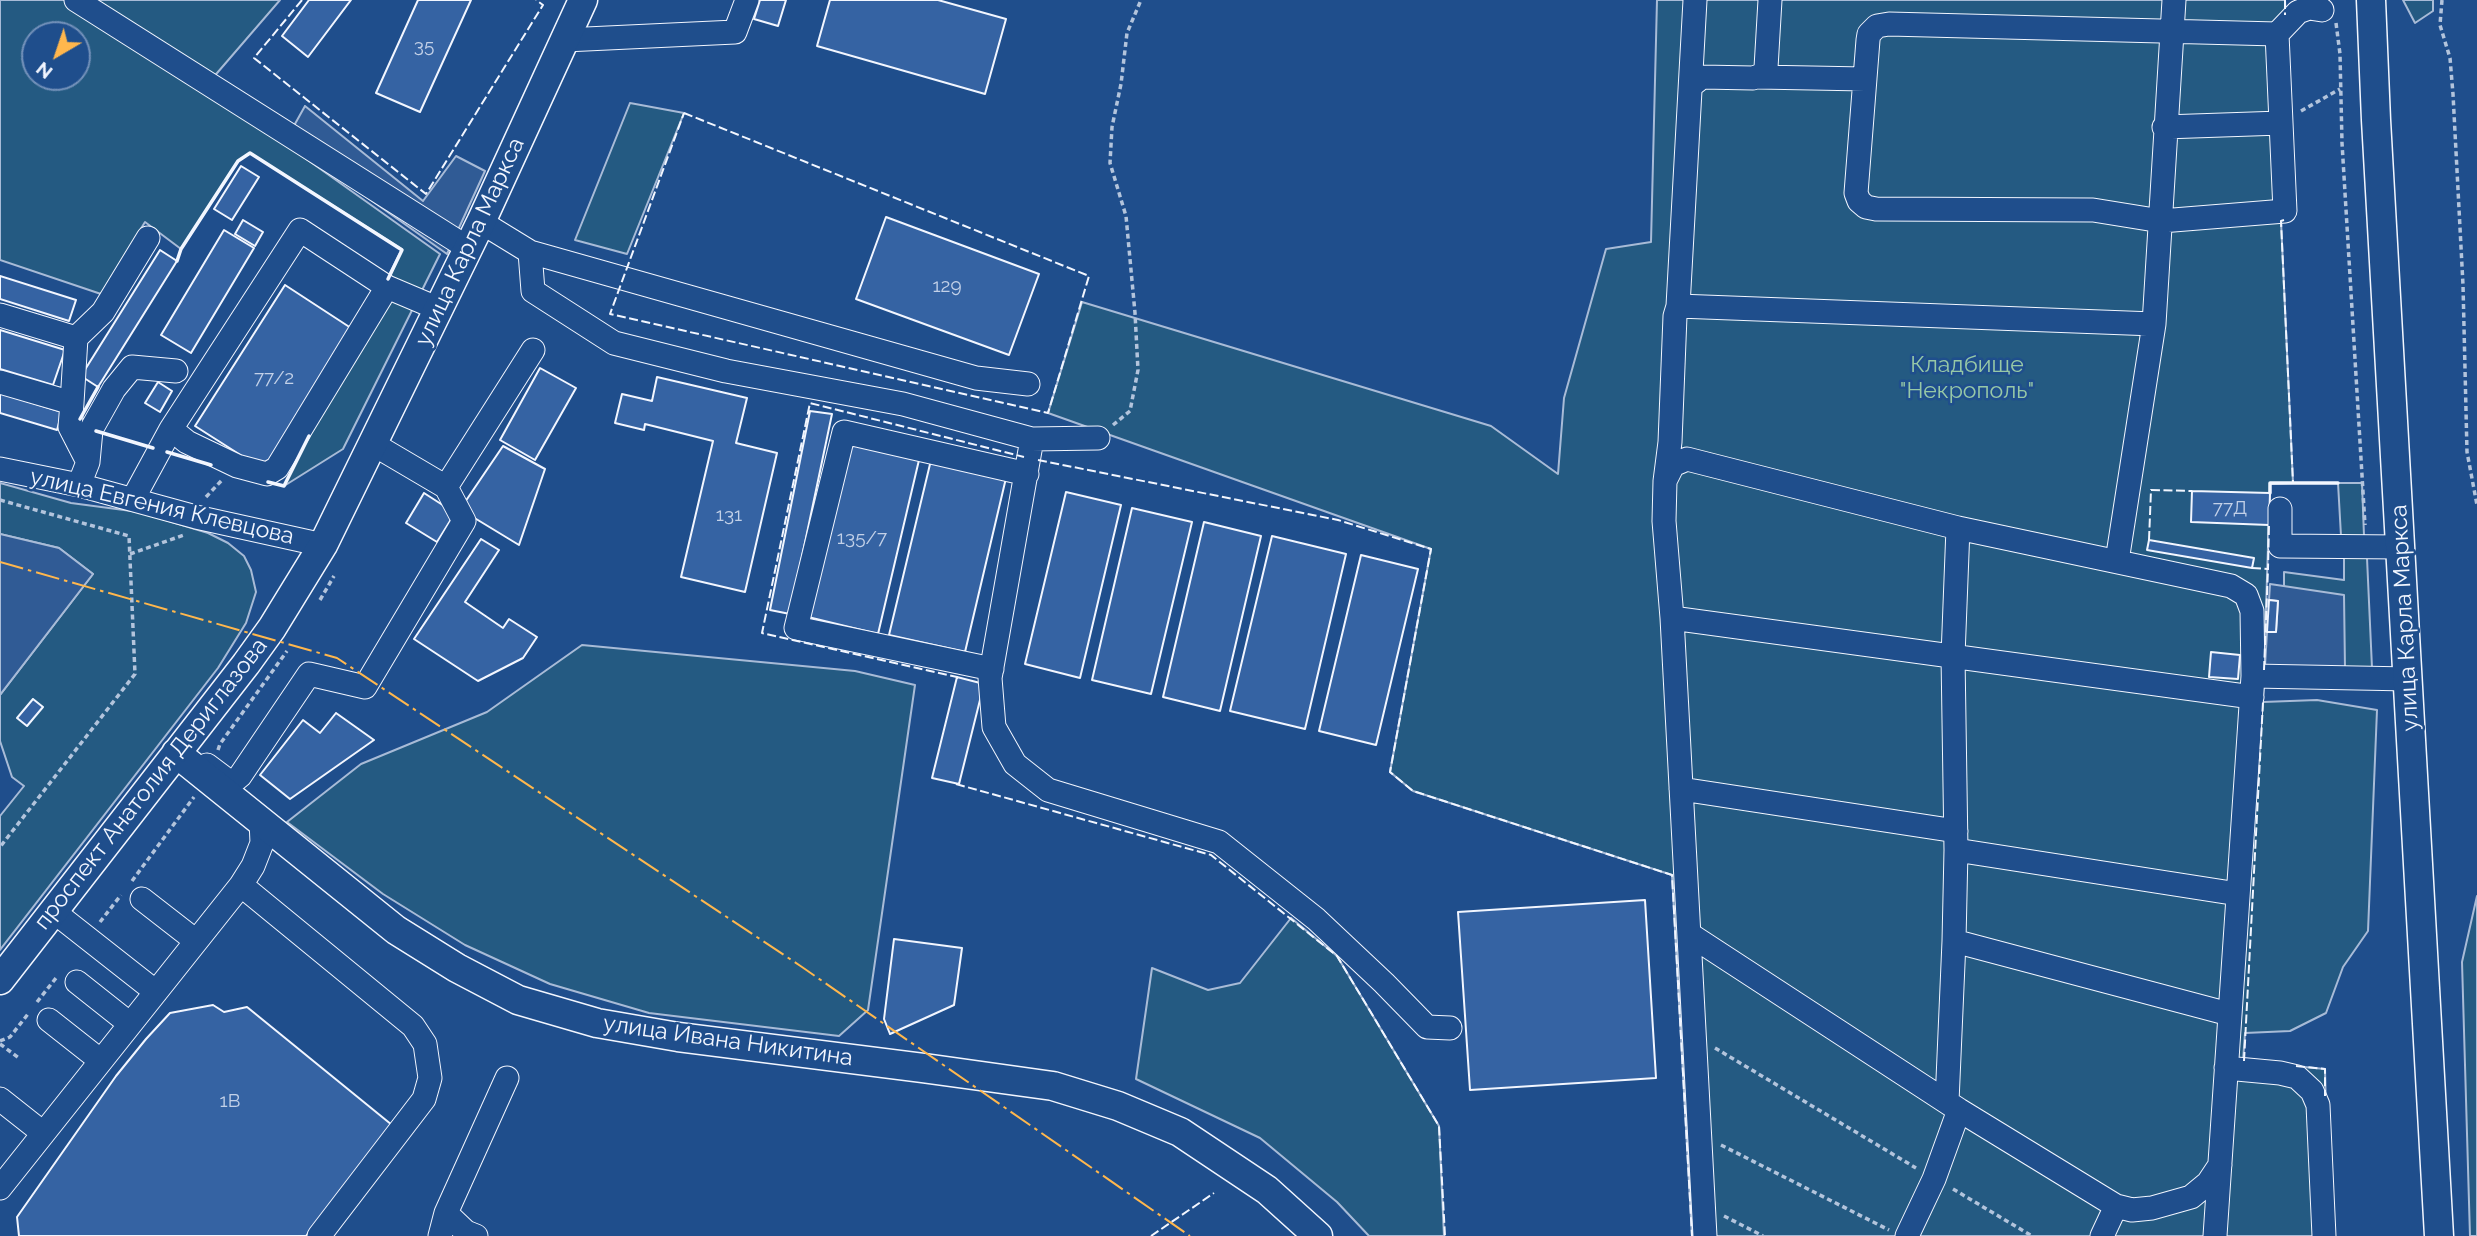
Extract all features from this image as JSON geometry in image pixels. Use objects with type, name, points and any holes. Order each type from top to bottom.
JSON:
[{"type":"main road","name":"улица Карла Маркса","points":[[323,544],[481,222],[583,0]]},
{"type":"main road","name":"улица Карла Маркса","points":[[2371,0],[2375,120],[2439,1236]]},
{"type":"main road","name":"проспект Анатолия Дериглазова","points":[[0,980],[246,664],[307,596],[323,544]]},
{"type":"main road","name":"улица Ивана Никитина","points":[[179,749],[261,821],[396,930],[457,968],[518,1000],[597,1023],[678,1037],[1053,1086],[1118,1106],[1180,1132],[1267,1190],[1318,1236]]},
{"type":"street","points":[[76,0],[468,248]]},
{"type":"street","points":[[565,40],[736,32],[747,0]]},
{"type":"street","points":[[1695,0],[1696,74],[1678,306],[1675,316],[1670,442],[1665,481],[1665,535],[1672,618],[1705,1236]]},
{"type":"street","points":[[1767,73],[1770,0]]},
{"type":"street","points":[[2117,561],[2154,324],[2174,0]]},
{"type":"street","points":[[2277,34],[1883,24],[1877,26],[1869,34],[1856,194],[1859,201],[1876,209],[2093,211],[2161,221],[2285,211],[2277,34],[2298,12],[2309,8],[2328,14]]},
{"type":"street","points":[[1696,74],[1767,73],[1865,79]]},
{"type":"street","points":[[2165,127],[2281,123]]},
{"type":"street","points":[[481,222],[530,252],[976,378],[1028,384]]},
{"type":"street","points":[[133,499],[171,429],[300,230],[387,287],[439,309]]},
{"type":"street","points":[[88,462],[70,428],[76,338],[103,313],[148,238]]},
{"type":"street","points":[[530,252],[533,291],[614,343],[726,371],[903,404],[1032,439],[1098,438]]},
{"type":"street","points":[[171,429],[187,442],[237,466],[267,474],[277,468],[387,287]]},
{"type":"street","points":[[1678,306],[2154,324]]},
{"type":"street","points":[[0,315],[76,338]]},
{"type":"street","points":[[446,487],[533,350]]},
{"type":"street","points":[[79,485],[88,462],[91,430],[114,389],[132,367],[176,371]]},
{"type":"street","points":[[0,382],[72,404]]},
{"type":"street","points":[[992,669],[796,628],[844,432],[1027,474]]},
{"type":"street","points":[[1032,439],[990,678],[993,727],[1015,764],[1048,790],[1219,842],[1316,919],[1427,1027],[1450,1028]]},
{"type":"street","points":[[1670,442],[1677,452],[1687,459],[1958,528],[2231,586],[2246,595],[2252,611],[2252,686],[2215,1236]]},
{"type":"street","points":[[209,773],[234,781],[240,776],[309,674],[365,687],[464,521],[446,487],[373,444]]},
{"type":"street","points":[[1665,481],[1673,465],[1687,459]]},
{"type":"street","name":"улица Евгения Клевцова","points":[[0,469],[79,485],[196,517],[323,544]]},
{"type":"street","points":[[2280,509],[2280,546],[2401,547]]},
{"type":"street","points":[[1907,1236],[1934,1178],[1953,1106],[1956,840],[1952,656],[1958,528]]},
{"type":"street","points":[[1672,618],[1952,656],[2252,686],[2409,679]]},
{"type":"street","points":[[1681,789],[2238,894]]},
{"type":"street","points":[[5,1173],[43,1133],[241,885],[253,866],[262,843],[261,821]]},
{"type":"street","points":[[241,885],[413,1026],[425,1044],[430,1077],[424,1099],[319,1236]]},
{"type":"street","points":[[142,899],[196,941]]},
{"type":"street","points":[[53,911],[156,992]]},
{"type":"street","points":[[1689,933],[1953,1106],[2116,1206],[2132,1210],[2152,1208],[2191,1197],[2208,1183],[2220,1164]]},
{"type":"street","points":[[1955,941],[2230,1014]]},
{"type":"street","points":[[77,982],[131,1024]]},
{"type":"street","points":[[48,1020],[101,1061]]},
{"type":"street","points":[[2226,1068],[2297,1077],[2312,1091],[2318,1105],[2324,1236]]},
{"type":"street","points":[[440,1236],[446,1213],[507,1078]]},
{"type":"street","points":[[0,1099],[43,1133]]},
{"type":"street","points":[[2191,1197],[2207,1200],[2217,1209]]},
{"type":"street","points":[[2102,1236],[2116,1206]]},
{"type":"street","points":[[446,1213],[466,1232],[476,1236]]},
{"type":"path","points":[[1098,438],[1130,411],[1138,370],[1126,216],[1110,163],[1112,127],[1121,84],[1127,33],[1141,0]]},
{"type":"path","points":[[2442,0],[2440,25],[2450,58],[2454,106],[2463,285],[2467,453],[2477,505]]},
{"type":"path","points":[[2328,14],[2340,54],[2343,170],[2365,525]]},
{"type":"path","points":[[2281,123],[2341,88]]},
{"type":"path","points":[[0,500],[129,536],[135,674],[0,847]]},
{"type":"path","points":[[307,596],[336,573]]},
{"type":"path","points":[[173,828],[209,773],[220,744],[288,649]]},
{"type":"path","points":[[1694,1036],[2032,1236]]},
{"type":"path","points":[[0,1044],[19,1058]]},
{"type":"path","points":[[1700,1134],[1900,1236]]},
{"type":"path","points":[[1704,1206],[1763,1236]]},
{"type":"green space","points":[[0,0],[280,0],[205,87],[440,254],[343,449],[284,486],[402,249],[250,153],[238,161],[181,249],[145,222],[101,294],[0,260]]},
{"type":"green space","name":"Кладбище \"Некрополь\"","points":[[1657,0],[2285,0],[2293,219],[2281,221],[2293,483],[2270,484],[2263,702],[2317,700],[2377,710],[2368,931],[2343,967],[2326,1013],[2290,1031],[2245,1033],[2243,1061],[2325,1069],[2329,1236],[1692,1236],[1672,875],[1413,791],[1390,772],[1431,549],[1048,413],[1082,302],[1491,426],[1558,474],[1564,398],[1606,249],[1651,242]]},
{"type":"green space","points":[[2403,0],[2433,0],[2433,11],[2415,23]]},
{"type":"green space","points":[[630,103],[684,113],[627,254],[575,240]]},
{"type":"green space","points":[[0,483],[71,503],[139,512],[208,533],[228,543],[244,556],[251,570],[256,592],[246,623],[218,668],[0,950],[0,816],[24,786],[12,777],[0,741],[0,695],[93,574],[59,548],[0,534]]},
{"type":"green space","points":[[2338,483],[2362,483],[2364,536],[2341,536]]},
{"type":"green space","points":[[2344,557],[2367,558],[2372,668],[2345,669],[2284,587],[2284,572],[2344,580]]},
{"type":"green space","points":[[582,645],[855,671],[915,685],[868,1010],[839,1036],[649,1013],[550,984],[465,945],[383,894],[287,822],[361,764],[487,712]]},
{"type":"green space","points":[[2477,896],[2477,1236],[2470,1236],[2462,962]]},
{"type":"green space","points":[[1291,918],[1337,956],[1439,1126],[1444,1236],[1369,1236],[1337,1202],[1260,1138],[1136,1079],[1152,968],[1208,990],[1240,983]]},
{"type":"shaded area","points":[[305,106],[423,201],[456,156],[485,171],[447,254],[286,140]]},
{"type":"shaded area","points":[[0,534],[59,548],[93,574],[0,695]]},
{"type":"shaded area","points":[[2270,584],[2344,595],[2345,669],[2265,666],[2267,632],[2276,632],[2278,601],[2269,600]]},
{"type":"building","points":[[309,0],[351,0],[308,57],[282,36]]},
{"type":"building","points":[[418,0],[471,0],[420,112],[376,93]]},
{"type":"building","points":[[760,0],[786,0],[778,26],[754,19]]},
{"type":"building","points":[[830,0],[938,0],[1006,19],[985,94],[817,46]]},
{"type":"building","points":[[241,166],[259,177],[232,220],[214,209]]},
{"type":"building","points":[[886,217],[1039,274],[1009,355],[856,299]]},
{"type":"building","points":[[243,220],[263,232],[255,246],[235,234]]},
{"type":"building","points":[[224,230],[254,248],[191,353],[161,335]]},
{"type":"building","points":[[160,250],[177,261],[98,387],[81,376]]},
{"type":"building","points":[[0,276],[76,300],[69,321],[0,299]]},
{"type":"building","points":[[285,285],[354,330],[264,470],[195,426]]},
{"type":"building","points":[[0,330],[65,350],[53,385],[0,369]]},
{"type":"building","points":[[540,368],[576,388],[535,460],[500,440]]},
{"type":"building","points":[[657,377],[747,398],[736,443],[777,453],[745,592],[681,577],[713,441],[645,424],[644,430],[615,423],[622,394],[652,401]]},
{"type":"building","points":[[158,382],[172,391],[160,412],[145,403]]},
{"type":"building","points":[[0,393],[62,412],[57,430],[0,413]]},
{"type":"building","points":[[810,411],[832,414],[790,614],[770,610]]},
{"type":"building","points":[[845,443],[919,460],[878,634],[804,616]]},
{"type":"building","points":[[503,446],[545,469],[519,545],[463,511],[463,505]]},
{"type":"building","points":[[931,460],[1006,478],[965,652],[889,635]]},
{"type":"building","points":[[2192,491],[2270,493],[2269,525],[2191,522]]},
{"type":"building","points":[[1066,492],[1121,505],[1080,678],[1025,664]]},
{"type":"building","points":[[424,493],[455,513],[437,542],[406,523]]},
{"type":"building","points":[[1132,508],[1192,522],[1151,694],[1092,680]]},
{"type":"building","points":[[1204,522],[1261,536],[1220,711],[1163,697]]},
{"type":"building","points":[[1272,536],[1346,554],[1305,729],[1230,711]]},
{"type":"building","points":[[481,539],[499,550],[465,602],[503,628],[509,619],[537,637],[523,658],[478,681],[414,639]]},
{"type":"building","points":[[2149,540],[2254,558],[2252,568],[2147,550]]},
{"type":"building","points":[[1361,555],[1418,569],[1376,745],[1319,731]]},
{"type":"building","points":[[2269,600],[2278,601],[2276,632],[2267,632]]},
{"type":"building","points":[[2211,652],[2240,655],[2238,679],[2209,677]]},
{"type":"building","points":[[957,677],[984,684],[959,784],[932,778]]},
{"type":"building","points":[[33,699],[43,707],[27,726],[17,718]]},
{"type":"building","points":[[336,713],[374,740],[290,799],[260,775],[303,720],[320,733]]},
{"type":"building","points":[[1645,900],[1656,1078],[1470,1090],[1458,912]]},
{"type":"building","points":[[894,939],[962,948],[954,1005],[890,1034],[884,1019]]},
{"type":"building","points":[[213,1005],[224,1012],[247,1007],[392,1125],[306,1236],[19,1236],[17,1217],[116,1076],[146,1039],[170,1013]]},
{"type":"fence","points":[[302,0],[254,58],[426,194],[543,5],[536,0]]},
{"type":"fence","points":[[2285,0],[2285,15]]},
{"type":"fence","points":[[684,113],[1089,276],[1048,413],[610,314],[684,113]]},
{"type":"fence","points":[[2284,220],[2281,221],[2293,483]]},
{"type":"fence","points":[[957,679],[762,633],[810,403],[1024,457]]},
{"type":"fence","points":[[1038,460],[1338,520],[1431,549],[1390,772],[1413,791],[1672,875],[1692,1236]]},
{"type":"fence","points":[[2149,540],[2151,490],[2192,491]]},
{"type":"fence","points":[[2252,568],[2268,569],[2269,525]]},
{"type":"fence","points":[[2264,670],[2268,569]]},
{"type":"fence","points":[[2244,1061],[2263,702]]},
{"type":"fence","points":[[956,784],[1211,855],[1337,956],[1439,1126],[1445,1236]]},
{"type":"fence","points":[[2296,1066],[2325,1069],[2325,1096]]},
{"type":"fence","points":[[1151,1236],[1214,1193]]},
{"type":"wall","points":[[177,261],[181,249],[238,161],[250,153],[402,250],[388,279]]},
{"type":"wall","points":[[80,419],[98,387]]},
{"type":"wall","points":[[96,431],[153,448]]},
{"type":"wall","points":[[268,482],[284,486],[309,436]]},
{"type":"wall","points":[[167,452],[211,465]]},
{"type":"wall","points":[[2270,493],[2270,483],[2338,483]]},
{"type":"power","points":[[0,562],[337,658],[802,967],[1190,1236]]}]
